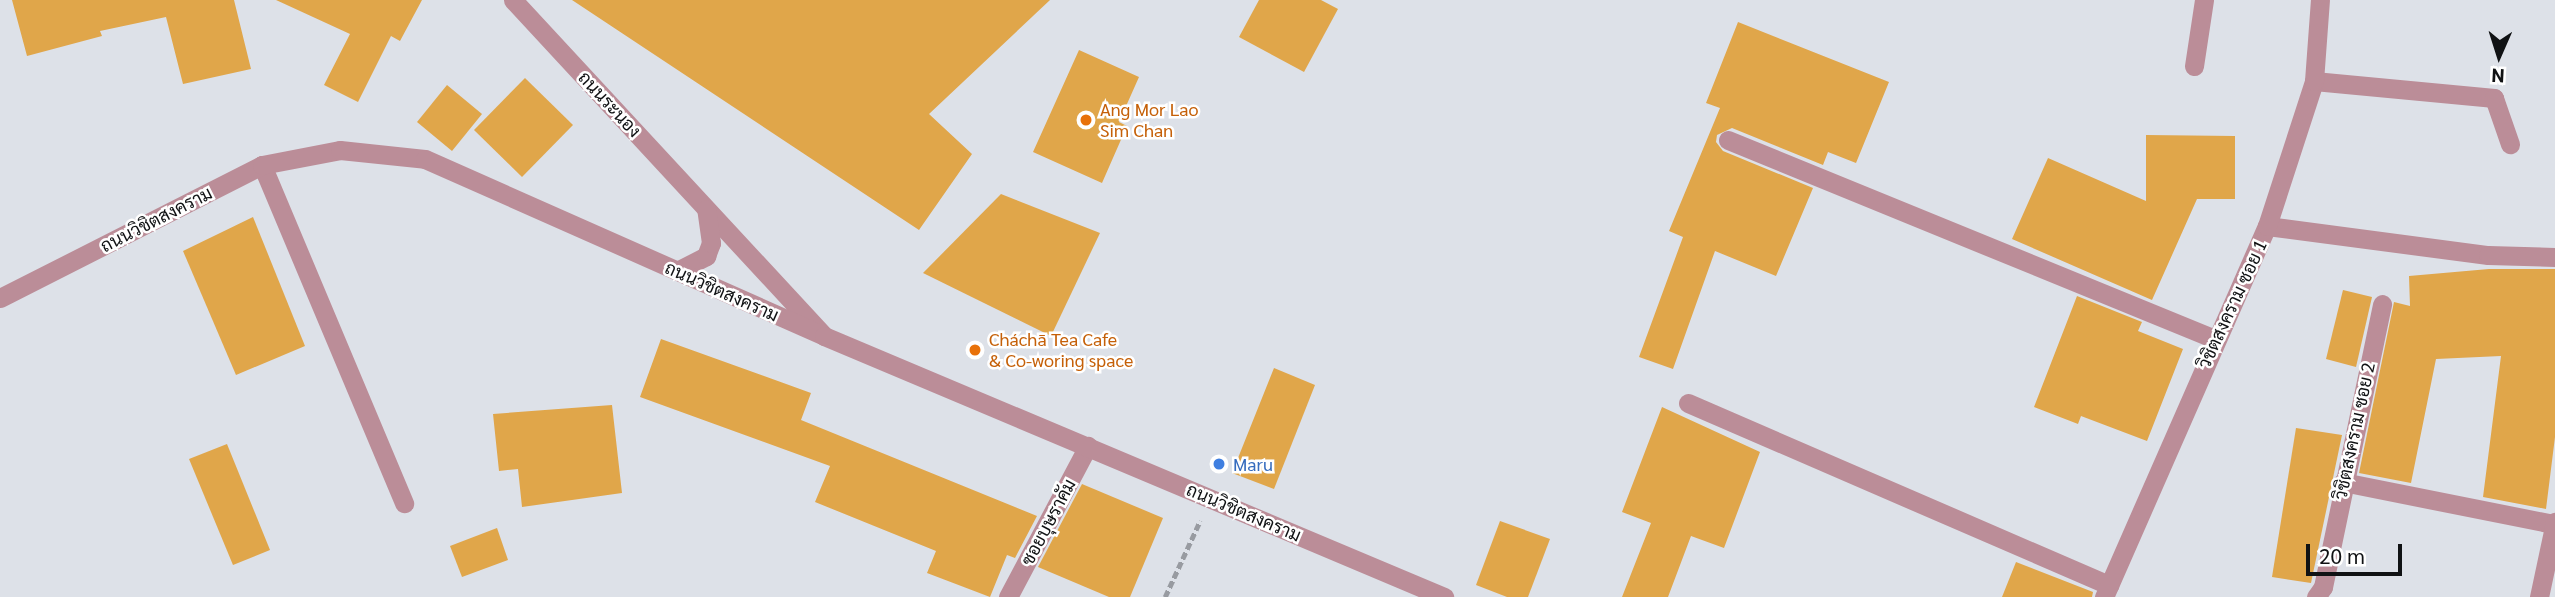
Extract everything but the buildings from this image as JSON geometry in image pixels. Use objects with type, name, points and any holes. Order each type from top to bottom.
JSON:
[{"type":"street","name":"ถนนระนอง","points":[[513,0],[824,337]]},
{"type":"street","points":[[2194,66],[2204,0]]},
{"type":"street","name":"วิชิตสงคราม ซอย 1","points":[[2107,591],[2215,339],[2267,226],[2314,81],[2320,0]]},
{"type":"street","points":[[2314,81],[2494,98],[2511,144]]},
{"type":"street","points":[[1728,140],[2215,339]]},
{"type":"street","name":"ถนนวิชิตสงคราม","points":[[0,298],[262,164],[340,150],[425,159],[824,337],[1444,597]]},
{"type":"street","points":[[262,164],[404,503]]},
{"type":"street","points":[[677,271],[706,256],[712,243],[706,208]]},
{"type":"street","points":[[2267,226],[2488,255],[2555,257]]},
{"type":"street","name":"วิชิตสงคราม ซอย 2","points":[[2316,597],[2323,587],[2382,304]]},
{"type":"street","points":[[1688,403],[2107,591]]},
{"type":"street","name":"ซอยบุษราคัม","points":[[1008,597],[1088,446]]},
{"type":"street","points":[[2343,482],[2554,523],[2539,597]]},
{"type":"path","points":[[1166,597],[1210,498]]},
{"type":"place","name":"Ang Mor Lao Sim Chan","points":[[1086,120]]},
{"type":"place","name":"Cháchā Tea Cafe & Co-woring space","points":[[975,350]]},
{"type":"place","name":"Maru","points":[[1219,464]]}]
